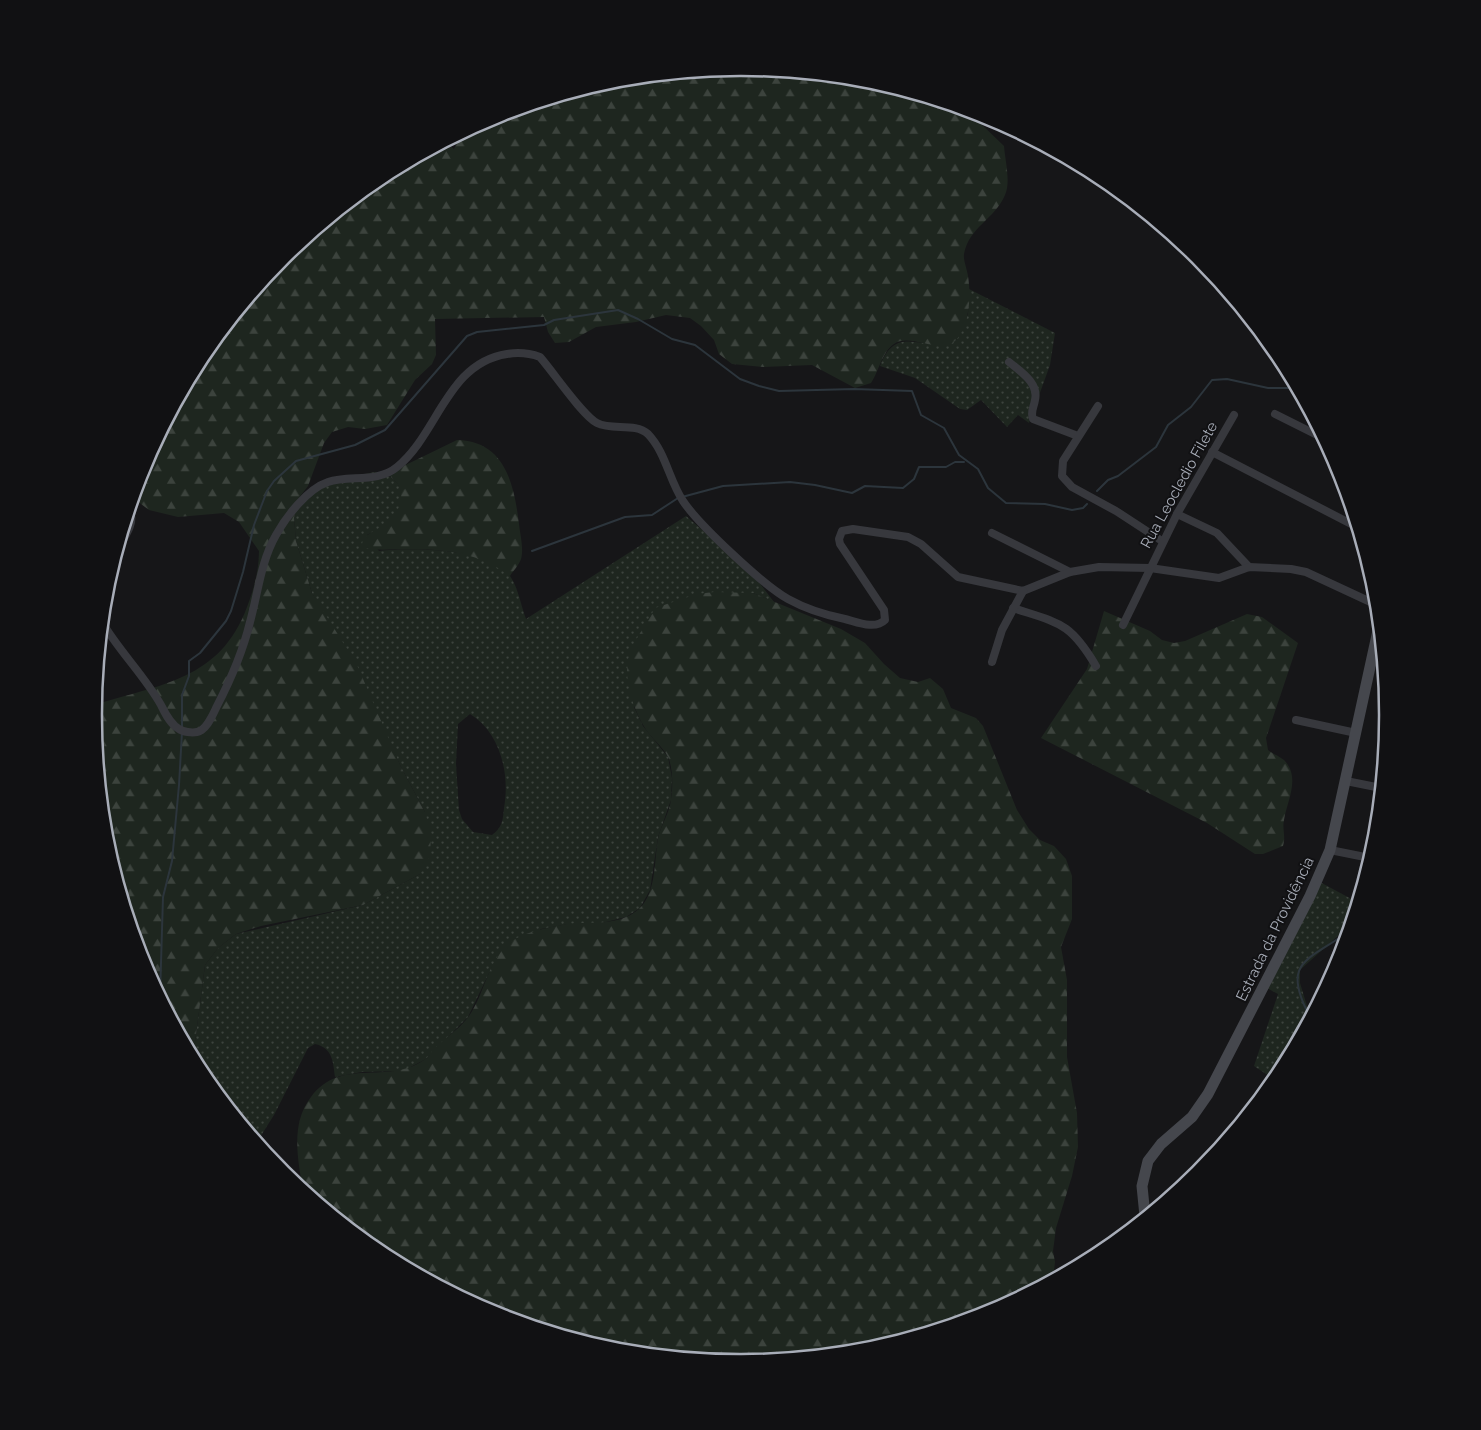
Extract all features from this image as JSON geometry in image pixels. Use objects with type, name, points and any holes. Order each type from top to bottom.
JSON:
[{"type":"street","points":[[107,629],[154,692],[169,720],[178,729],[187,732],[198,732],[203,729],[213,715],[233,673],[250,624],[267,554],[283,523],[299,503],[327,482],[376,476],[395,469],[407,458],[458,383],[474,368],[495,356],[515,353],[531,354],[540,357],[586,414],[596,423],[612,427],[639,429],[646,433],[659,450],[670,478],[688,508],[775,590],[804,607],[872,625],[885,620],[884,610],[840,544],[840,534],[847,529],[878,532],[915,540],[953,573],[963,579],[1023,591],[1002,630],[992,662]]},
{"type":"street","points":[[1009,362],[1024,374],[1034,386],[1036,395],[1032,413],[1033,419],[1078,436]]},
{"type":"street","points":[[1098,406],[1066,455],[1061,472],[1067,484],[1116,510],[1162,541]]},
{"type":"street","points":[[1275,414],[1314,433]]},
{"type":"street","name":"Rua Leocledio Filete","points":[[1124,625],[1176,514],[1234,416]]},
{"type":"street","points":[[1212,452],[1349,523]]},
{"type":"street","points":[[1176,514],[1217,533],[1249,567]]},
{"type":"street","points":[[992,533],[1070,572]]},
{"type":"street","name":"Rua Leocledio Filete","points":[[1023,591],[1070,572],[1099,567],[1150,568]]},
{"type":"street","points":[[1150,568],[1219,578],[1249,567],[1291,569],[1306,572],[1369,601]]},
{"type":"street","points":[[1013,608],[1050,620],[1071,631],[1096,666]]},
{"type":"street","name":"Estrada da Providência","points":[[1144,1209],[1142,1186],[1148,1161],[1161,1144],[1192,1117],[1208,1094],[1310,896],[1330,850],[1375,644]]},
{"type":"street","points":[[1296,720],[1356,733]]},
{"type":"street","points":[[1346,782],[1375,787]]},
{"type":"street","points":[[1330,850],[1363,857]]},
{"type":"green space","points":[[740,76],[782,78],[824,82],[906,98],[980,123],[1004,146],[1008,184],[1001,203],[971,237],[964,254],[968,276],[969,300],[965,325],[957,339],[943,346],[909,341],[901,341],[894,344],[886,352],[871,383],[855,388],[812,365],[763,367],[732,364],[719,354],[714,340],[701,326],[690,318],[666,315],[636,322],[596,327],[569,342],[555,343],[548,332],[544,317],[435,319],[436,355],[432,364],[415,380],[387,425],[365,429],[348,427],[332,432],[324,443],[308,486],[298,499],[294,518],[296,541],[312,593],[357,665],[401,767],[425,812],[431,834],[430,856],[420,874],[363,905],[261,926],[236,934],[218,948],[205,965],[195,1046],[168,998],[150,959],[124,880],[114,840],[107,798],[103,757],[102,703],[186,676],[204,665],[221,650],[235,631],[247,607],[257,572],[259,551],[239,522],[224,513],[178,517],[149,510],[139,502],[150,471],[187,396],[209,360],[260,294],[289,263],[352,208],[421,162],[450,146],[454,149],[458,142],[535,110],[575,98],[616,89],[657,82],[699,78]]},
{"type":"green space","points":[[969,289],[1055,333],[1050,365],[1029,423],[1018,415],[1007,427],[981,400],[967,410],[960,409],[915,378],[880,366],[887,353],[895,345],[903,342],[944,344],[956,340],[968,314]]},
{"type":"green space","points":[[457,440],[473,442],[486,448],[496,456],[510,480],[517,509],[522,541],[522,555],[510,576],[487,562],[462,554],[421,549],[370,549],[365,548],[362,544],[364,538],[387,523],[398,509],[401,491],[396,482],[387,474]]},
{"type":"green space","points":[[375,472],[390,477],[399,486],[402,499],[393,519],[367,535],[379,551],[429,550],[468,555],[486,560],[500,567],[513,580],[526,619],[686,516],[752,573],[774,602],[753,593],[634,707],[643,726],[668,757],[672,778],[671,800],[658,837],[650,890],[640,908],[626,917],[598,924],[569,924],[541,929],[492,967],[468,1017],[426,1059],[403,1071],[362,1072],[335,1077],[333,1061],[329,1052],[315,1044],[308,1048],[274,1115],[260,1136],[209,1070],[195,1046],[205,965],[218,948],[236,934],[363,905],[420,874],[425,812],[401,767],[372,704],[312,593],[296,541],[294,518],[298,499],[342,478]],"holes":[[[470,714],[481,722],[489,732],[501,756],[506,782],[502,820],[500,827],[492,835],[473,832],[462,819],[459,810],[456,764],[458,724]]]},
{"type":"green space","points":[[714,592],[753,593],[841,629],[865,643],[900,678],[918,682],[930,678],[943,689],[951,708],[976,718],[983,726],[1017,810],[1029,829],[1040,840],[1054,846],[1066,859],[1072,876],[1072,919],[1061,947],[1067,980],[1067,1057],[1077,1113],[1078,1147],[1072,1176],[1056,1228],[1053,1251],[1055,1262],[1054,1271],[1023,1288],[946,1320],[906,1332],[824,1348],[740,1354],[657,1348],[575,1332],[535,1320],[496,1305],[458,1288],[421,1268],[352,1222],[301,1178],[297,1142],[300,1119],[311,1097],[323,1085],[336,1078],[350,1074],[395,1071],[410,1067],[429,1056],[469,1016],[475,1007],[494,962],[509,943],[519,937],[567,924],[622,919],[631,915],[645,902],[652,885],[658,838],[670,804],[672,778],[668,757],[645,728],[634,705],[627,677],[628,660],[636,640],[655,608],[697,594]]},
{"type":"green space","points":[[1104,611],[1150,631],[1162,640],[1174,643],[1185,641],[1247,614],[1262,617],[1298,643],[1266,738],[1268,750],[1284,760],[1292,774],[1292,789],[1284,823],[1283,846],[1263,854],[1255,854],[1207,823],[1041,738],[1087,669]]},
{"type":"green space","points":[[1318,881],[1351,899],[1340,934],[1300,970],[1300,983],[1308,1008],[1268,1075],[1254,1066],[1278,994],[1263,986]]},
{"type":"waterway","points":[[182,727],[182,695],[189,676],[189,661],[200,653],[226,621],[231,611],[243,572],[254,525],[267,491],[274,481],[296,461],[355,445],[385,430],[467,336],[477,332],[544,325],[554,320],[618,310],[638,319],[672,339],[695,345],[740,379],[759,386],[779,391],[854,389],[912,391],[921,415],[944,428],[959,455],[978,469],[988,488],[1006,503],[1045,504],[1072,510],[1083,508],[1087,504]]},
{"type":"waterway","points":[[1097,491],[1108,480],[1118,476],[1156,447],[1168,425],[1191,407],[1212,380],[1227,379],[1268,388],[1289,388]]},
{"type":"waterway","points":[[682,497],[723,486],[790,482],[852,493],[865,486],[903,488],[914,479],[919,467],[946,467],[955,462],[964,462]]},
{"type":"waterway","points":[[532,551],[625,517],[652,515],[678,498]]},
{"type":"waterway","points":[[160,982],[163,897],[172,861],[182,732]]},
{"type":"waterway","points":[[1307,1010],[1301,998],[1298,973],[1310,957],[1338,938]]}]
